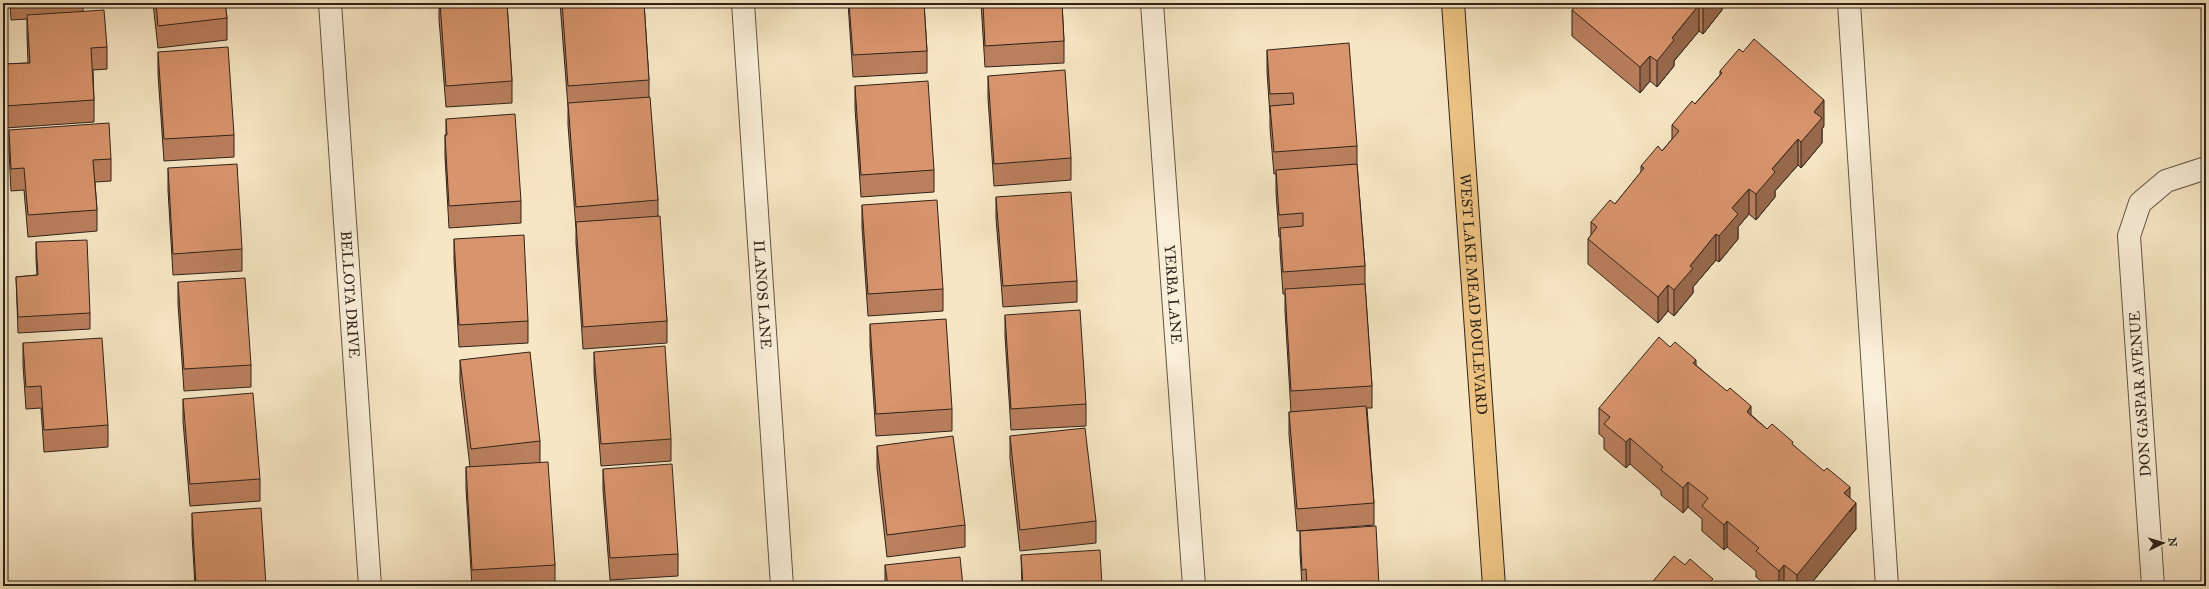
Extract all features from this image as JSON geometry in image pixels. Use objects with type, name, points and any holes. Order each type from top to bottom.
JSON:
[{"type":"main road","name":"WEST LAKE MEAD BOULEVARD","points":[[1453,3],[1494,586]]},
{"type":"street","name":"BELLOTA DRIVE","points":[[330,3],[370,586]]},
{"type":"street","name":"ILANOS LANE","points":[[742,3],[782,586]]},
{"type":"street","name":"YERBA LANE","points":[[1152,3],[1194,586]]},
{"type":"street","points":[[1849,3],[1887,586]]},
{"type":"street","name":"DON GASPAR AVENUE","points":[[2153,586],[2129,236],[2140,203],[2166,181],[2206,168]]},
{"type":"building","points":[[156,3],[225,3],[227,18],[158,26]]},
{"type":"building","points":[[440,3],[507,3],[512,81],[446,86]]},
{"type":"building","points":[[562,3],[644,3],[649,80],[568,86]]},
{"type":"building","points":[[849,3],[924,3],[927,51],[853,55]]},
{"type":"building","points":[[983,3],[1062,3],[1064,41],[985,46]]},
{"type":"building","points":[[1578,3],[1707,3],[1703,8],[1699,5],[1672,38],[1674,40],[1657,61],[1650,56],[1640,67],[1572,10]]},
{"type":"building","points":[[104,10],[107,47],[91,48],[94,100],[5,106],[3,64],[30,63],[27,15]]},
{"type":"building","points":[[1754,39],[1824,100],[1814,112],[1822,118],[1801,142],[1798,139],[1772,169],[1775,172],[1756,194],[1749,189],[1732,208],[1738,214],[1719,236],[1716,234],[1690,266],[1693,268],[1674,290],[1668,285],[1658,297],[1588,239],[1597,227],[1591,222],[1610,200],[1615,204],[1644,168],[1641,166],[1658,146],[1662,151],[1679,131],[1672,125],[1692,101],[1695,104],[1722,73],[1720,71],[1739,49],[1743,52]]},
{"type":"building","points":[[1349,43],[1357,146],[1274,152],[1270,106],[1294,104],[1293,93],[1270,94],[1267,50]]},
{"type":"building","points":[[228,47],[234,135],[164,139],[158,52]]},
{"type":"building","points":[[1065,70],[1071,158],[994,164],[988,76]]},
{"type":"building","points":[[928,81],[934,170],[861,175],[855,86]]},
{"type":"building","points":[[650,97],[658,200],[576,207],[568,103]]},
{"type":"building","points":[[515,114],[521,201],[449,206],[445,135],[447,135],[446,119]]},
{"type":"building","points":[[109,123],[111,159],[93,160],[97,210],[28,215],[24,168],[11,169],[9,130]]},
{"type":"building","points":[[237,164],[242,249],[173,254],[168,168]]},
{"type":"building","points":[[1357,164],[1365,266],[1283,272],[1280,228],[1303,226],[1303,213],[1279,215],[1276,170]]},
{"type":"building","points":[[1071,192],[1077,281],[1003,286],[996,197]]},
{"type":"building","points":[[937,200],[943,289],[868,294],[862,205]]},
{"type":"building","points":[[660,216],[667,321],[583,327],[576,222]]},
{"type":"building","points":[[524,235],[528,321],[459,325],[454,239]]},
{"type":"building","points":[[87,240],[90,313],[18,317],[16,277],[38,275],[36,242]]},
{"type":"building","points":[[245,278],[251,365],[184,369],[178,282]]},
{"type":"building","points":[[1365,284],[1372,386],[1291,391],[1285,289]]},
{"type":"building","points":[[1080,310],[1086,404],[1011,409],[1005,315]]},
{"type":"building","points":[[946,319],[952,409],[876,414],[870,324]]},
{"type":"building","points":[[1659,337],[1670,347],[1675,342],[1696,360],[1693,363],[1727,391],[1730,388],[1751,406],[1747,412],[1767,429],[1772,424],[1793,442],[1792,444],[1824,471],[1827,468],[1850,487],[1844,493],[1856,503],[1797,575],[1784,565],[1779,571],[1756,551],[1759,548],[1727,521],[1724,525],[1702,506],[1708,498],[1688,482],[1683,488],[1661,470],[1663,467],[1630,438],[1626,442],[1604,424],[1610,417],[1599,408]]},
{"type":"building","points":[[102,338],[108,425],[44,430],[41,386],[26,387],[23,343]]},
{"type":"building","points":[[665,346],[671,439],[601,444],[594,352]]},
{"type":"building","points":[[530,352],[540,441],[471,449],[460,360]]},
{"type":"building","points":[[253,393],[260,479],[190,484],[183,399]]},
{"type":"building","points":[[1366,406],[1374,503],[1297,509],[1289,412]]},
{"type":"building","points":[[1085,428],[1096,521],[1020,530],[1010,436]]},
{"type":"building","points":[[953,436],[965,525],[887,535],[877,446]]},
{"type":"building","points":[[548,462],[555,565],[472,570],[466,467]]},
{"type":"building","points":[[672,464],[678,554],[610,558],[603,469]]},
{"type":"building","points":[[261,508],[266,586],[196,586],[192,513]]},
{"type":"building","points":[[1376,526],[1379,586],[1307,586],[1306,569],[1302,570],[1300,531]]},
{"type":"building","points":[[1100,550],[1102,586],[1023,586],[1021,555]]},
{"type":"building","points":[[1674,556],[1685,565],[1690,559],[1713,579],[1711,581],[1717,586],[1649,586]]},
{"type":"building","points":[[960,557],[963,586],[888,586],[885,565]]},
{"type":"building","points":[[544,584],[544,586],[524,586]]}]
